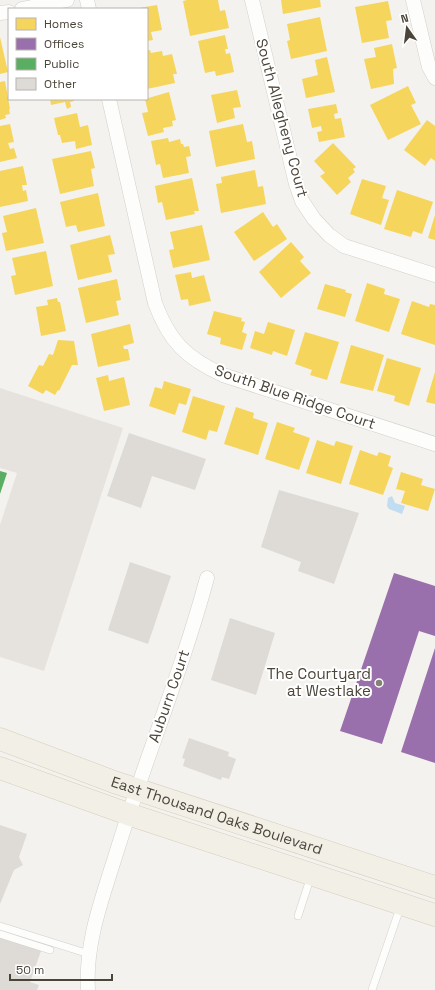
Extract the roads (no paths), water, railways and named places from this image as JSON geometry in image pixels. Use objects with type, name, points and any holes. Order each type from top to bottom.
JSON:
[{"type":"main road","name":"East Thousand Oaks Boulevard","points":[[0,738],[42,756],[136,789],[435,887]]},
{"type":"main road","name":"East Thousand Oaks Boulevard","points":[[0,768],[128,814],[311,876],[435,915]]},
{"type":"street","points":[[27,8],[67,0]]},
{"type":"street","name":"South Allegheny Court","points":[[252,0],[296,184],[307,210],[321,228],[344,246],[435,275]]},
{"type":"street","points":[[413,0],[428,67],[435,78]]},
{"type":"street","name":"South Blue Ridge Court","points":[[109,100],[155,303],[162,322],[180,347],[196,361],[223,374],[435,444]]},
{"type":"street","name":"Auburn Court","points":[[88,990],[89,954],[95,922],[136,789],[161,721],[207,578]]},
{"type":"lane","points":[[298,916],[311,876]]},
{"type":"lane","points":[[372,990],[401,905]]},
{"type":"lane","points":[[0,926],[89,954]]},
{"type":"lane","points":[[0,934],[50,950]]},
{"type":"water","points":[[392,496],[395,503],[405,506],[402,514],[389,509],[387,506],[388,498]]},
{"type":"place","name":"The Courtyard at Westlake","points":[[379,683]]}]
